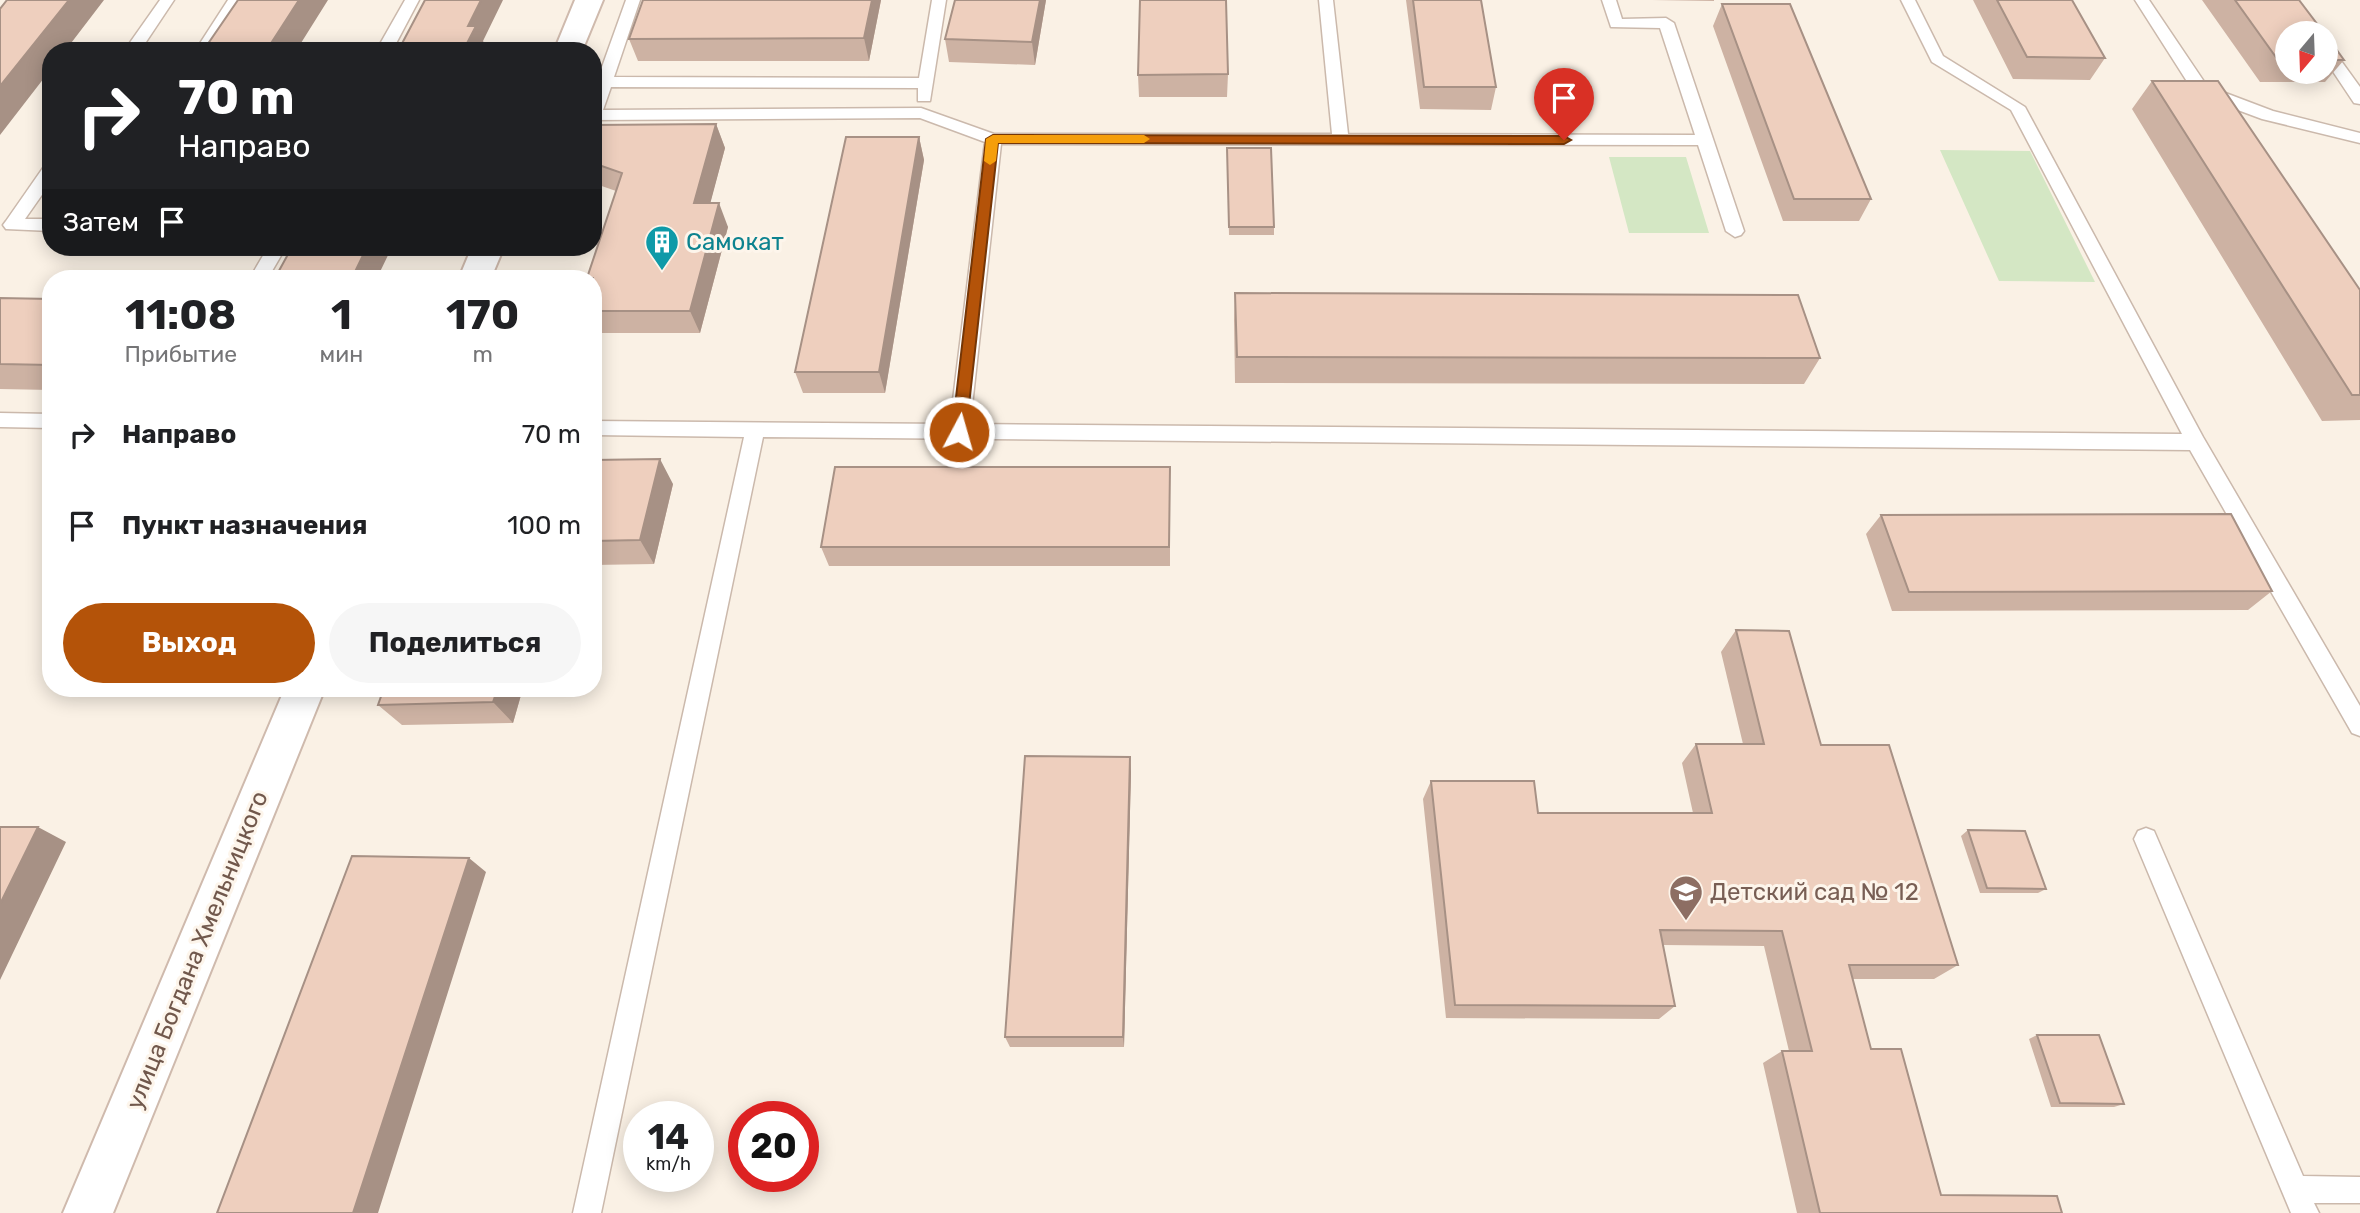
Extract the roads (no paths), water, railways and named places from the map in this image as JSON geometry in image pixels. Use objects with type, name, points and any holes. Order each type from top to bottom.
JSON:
[{"type":"main road","points":[[572,42],[589,0]]},
{"type":"main road","name":"улица Богдана Хмельницкого","points":[[88,1213],[301,697]]},
{"type":"lane","points":[[138,42],[167,0]]},
{"type":"lane","points":[[209,42],[235,0]]},
{"type":"lane","points":[[389,42],[412,0]]},
{"type":"lane","points":[[602,90],[634,0]]},
{"type":"lane","points":[[921,113],[939,0]]},
{"type":"lane","points":[[1326,0],[1341,140]]},
{"type":"lane","points":[[1609,0],[1616,24],[1666,23],[1735,231]]},
{"type":"lane","points":[[1908,0],[1937,59],[2017,107],[2196,442],[2360,726]]},
{"type":"lane","points":[[2142,0],[2201,90],[2268,115],[2360,138]]},
{"type":"lane","points":[[2338,67],[2360,99]]},
{"type":"lane","points":[[605,82],[926,83]]},
{"type":"lane","points":[[602,115],[921,113],[993,139],[1704,140]]},
{"type":"lane","points":[[959,432],[993,139]]},
{"type":"lane","points":[[42,182],[12,225],[42,225]]},
{"type":"lane","points":[[0,420],[42,421]]},
{"type":"lane","points":[[602,428],[2196,442]]},
{"type":"lane","points":[[587,1213],[755,429]]},
{"type":"lane","points":[[2146,839],[2300,1201],[2360,1190]]},
{"type":"place","name":"Самокат","points":[[662,272]]},
{"type":"place","name":"Детский сад № 12","points":[[1686,922]]}]
